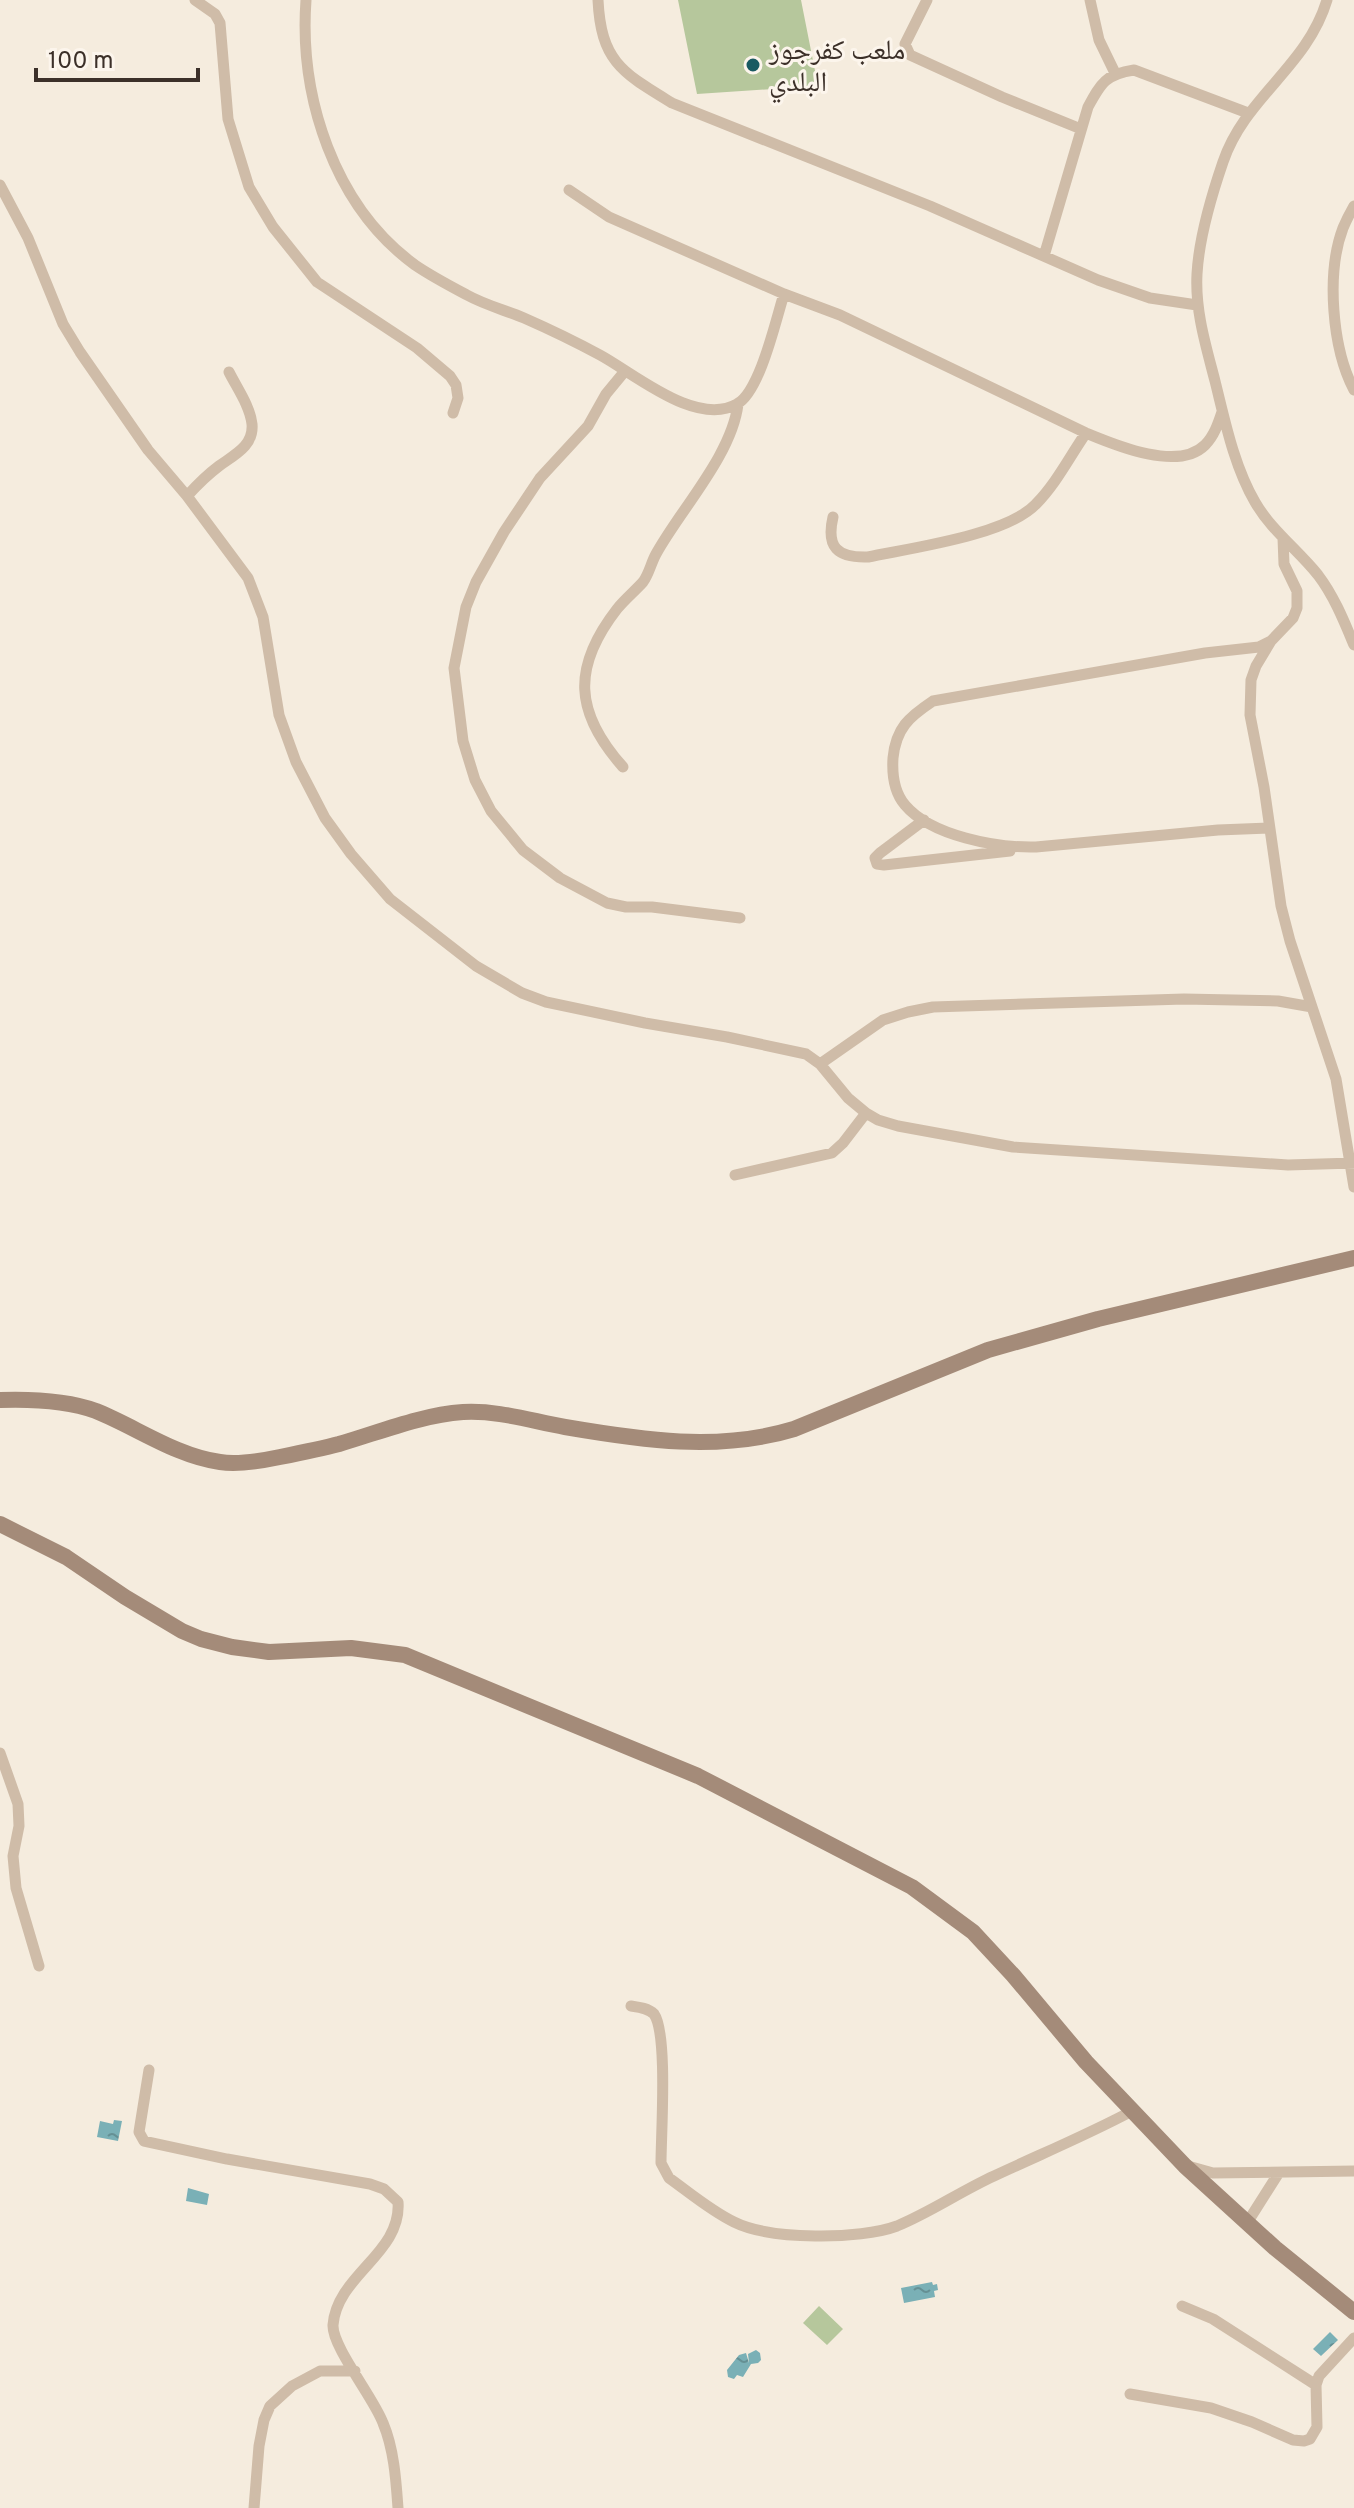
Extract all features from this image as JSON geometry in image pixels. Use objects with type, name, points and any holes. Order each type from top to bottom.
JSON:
[{"type":"street","points":[[195,0],[215,14],[220,23],[228,119],[249,187],[273,227],[317,282],[417,348],[450,376],[456,385],[458,398],[453,413]]},
{"type":"street","points":[[306,0],[305,51],[317,114],[331,158],[346,188],[377,231],[415,265],[470,297],[526,319],[601,356],[671,397],[705,410],[721,410],[738,404],[747,396],[757,380],[784,294]]},
{"type":"street","points":[[598,0],[599,24],[608,51],[633,79],[672,103],[930,206],[1098,280],[1150,298],[1197,305]]},
{"type":"street","points":[[927,0],[905,44],[910,55],[1081,129]]},
{"type":"street","points":[[1090,0],[1099,40],[1115,73]]},
{"type":"street","points":[[1327,0],[1308,42],[1248,113],[1233,137],[1206,222],[1197,273],[1197,305],[1222,412],[1247,487],[1263,514],[1325,585],[1354,645]]},
{"type":"street","points":[[1044,256],[1088,107],[1100,86],[1115,73],[1134,70],[1248,113]]},
{"type":"street","points":[[0,185],[28,238],[63,324],[80,352],[148,450],[187,496],[248,578],[266,635],[279,715],[296,762],[325,818],[390,899],[476,966],[522,993],[546,1002],[806,1054],[820,1064],[848,1098],[866,1113],[898,1126],[1013,1147],[1288,1165],[1351,1162]]},
{"type":"street","points":[[569,190],[609,217],[862,325],[1086,433],[1148,454],[1185,456],[1203,448],[1222,412]]},
{"type":"street","points":[[1354,206],[1342,230],[1334,266],[1336,338],[1344,370],[1354,390]]},
{"type":"street","points":[[625,371],[606,394],[588,426],[540,478],[476,582],[466,607],[454,668],[463,741],[475,780],[491,811],[523,850],[560,878],[607,903],[740,918]]},
{"type":"street","points":[[187,496],[197,484],[246,446],[252,434],[247,406],[229,372]]},
{"type":"street","points":[[623,767],[592,721],[585,700],[586,665],[618,608],[644,580],[656,554],[702,485],[731,429],[738,404]]},
{"type":"street","points":[[833,517],[829,535],[835,549],[853,558],[980,532],[1013,520],[1036,505],[1086,433]]},
{"type":"street","points":[[1283,538],[1284,564],[1298,600],[1293,618],[1271,641],[1256,666],[1249,693],[1250,715],[1281,906],[1336,1079],[1354,1187]]},
{"type":"street","points":[[1036,847],[1008,848],[970,839],[924,820],[903,803],[892,772],[895,742],[910,717],[933,701],[1132,665],[1259,647],[1271,641]]},
{"type":"street","points":[[924,820],[880,853],[875,858],[877,864],[1171,834],[1269,828]]},
{"type":"street","points":[[820,1064],[883,1020],[933,1007],[1184,999],[1278,1001],[1312,1007]]},
{"type":"street","points":[[735,1175],[832,1153],[866,1113]]},
{"type":"street","points":[[0,1400],[23,1399],[94,1410],[174,1447],[220,1462],[238,1463],[335,1445],[416,1420],[462,1412],[510,1415],[562,1427],[664,1441],[741,1441],[794,1429],[988,1350],[1098,1319],[1354,1258]]},
{"type":"street","points":[[0,1524],[66,1557],[125,1597],[201,1639],[269,1652],[351,1648],[405,1655],[698,1776],[912,1887],[973,1932],[1185,2166],[1247,2223],[1354,2312]]},
{"type":"street","points":[[0,1753],[18,1804],[19,1826],[13,1856],[15,1879],[39,1966]]},
{"type":"street","points":[[631,2006],[654,2015],[659,2033],[663,2169],[669,2178],[735,2222],[759,2230],[822,2235],[872,2232],[893,2227],[1132,2111]]},
{"type":"street","points":[[149,2070],[139,2132],[144,2141],[370,2184],[384,2189],[398,2202],[390,2239],[356,2278],[335,2315],[333,2327],[336,2341],[383,2423],[393,2462],[398,2508]]},
{"type":"street","points":[[1185,2166],[1213,2173],[1354,2171]]},
{"type":"street","points":[[1247,2223],[1278,2174]]},
{"type":"street","points":[[1182,2306],[1213,2319],[1316,2385]]},
{"type":"street","points":[[1130,2394],[1211,2408],[1293,2440],[1304,2441],[1310,2439],[1317,2427],[1316,2385],[1325,2368],[1354,2338]]},
{"type":"street","points":[[254,2508],[259,2446],[270,2406],[292,2386],[320,2371],[355,2371]]},
{"type":"green space","name":"ملعب كفرجوز البلدي","points":[[678,0],[801,0],[818,86],[697,94]]},
{"type":"green space","points":[[819,2306],[843,2329],[827,2345],[803,2323]]},
{"type":"water","points":[[114,2120],[122,2121],[118,2141],[97,2137],[100,2121],[113,2124]]},
{"type":"water","points":[[188,2188],[209,2194],[207,2205],[186,2201]]},
{"type":"water","points":[[932,2282],[933,2285],[937,2284],[935,2297],[904,2303],[901,2288]]},
{"type":"water","points":[[1330,2332],[1338,2340],[1321,2356],[1313,2349]]},
{"type":"water","points":[[756,2350],[760,2353],[758,2363],[751,2364],[743,2377],[728,2377],[727,2370],[739,2355],[746,2353],[749,2363],[748,2354]]},
{"type":"place","name":"ملعب كفرجوز البلدي","points":[[753,65]]}]
